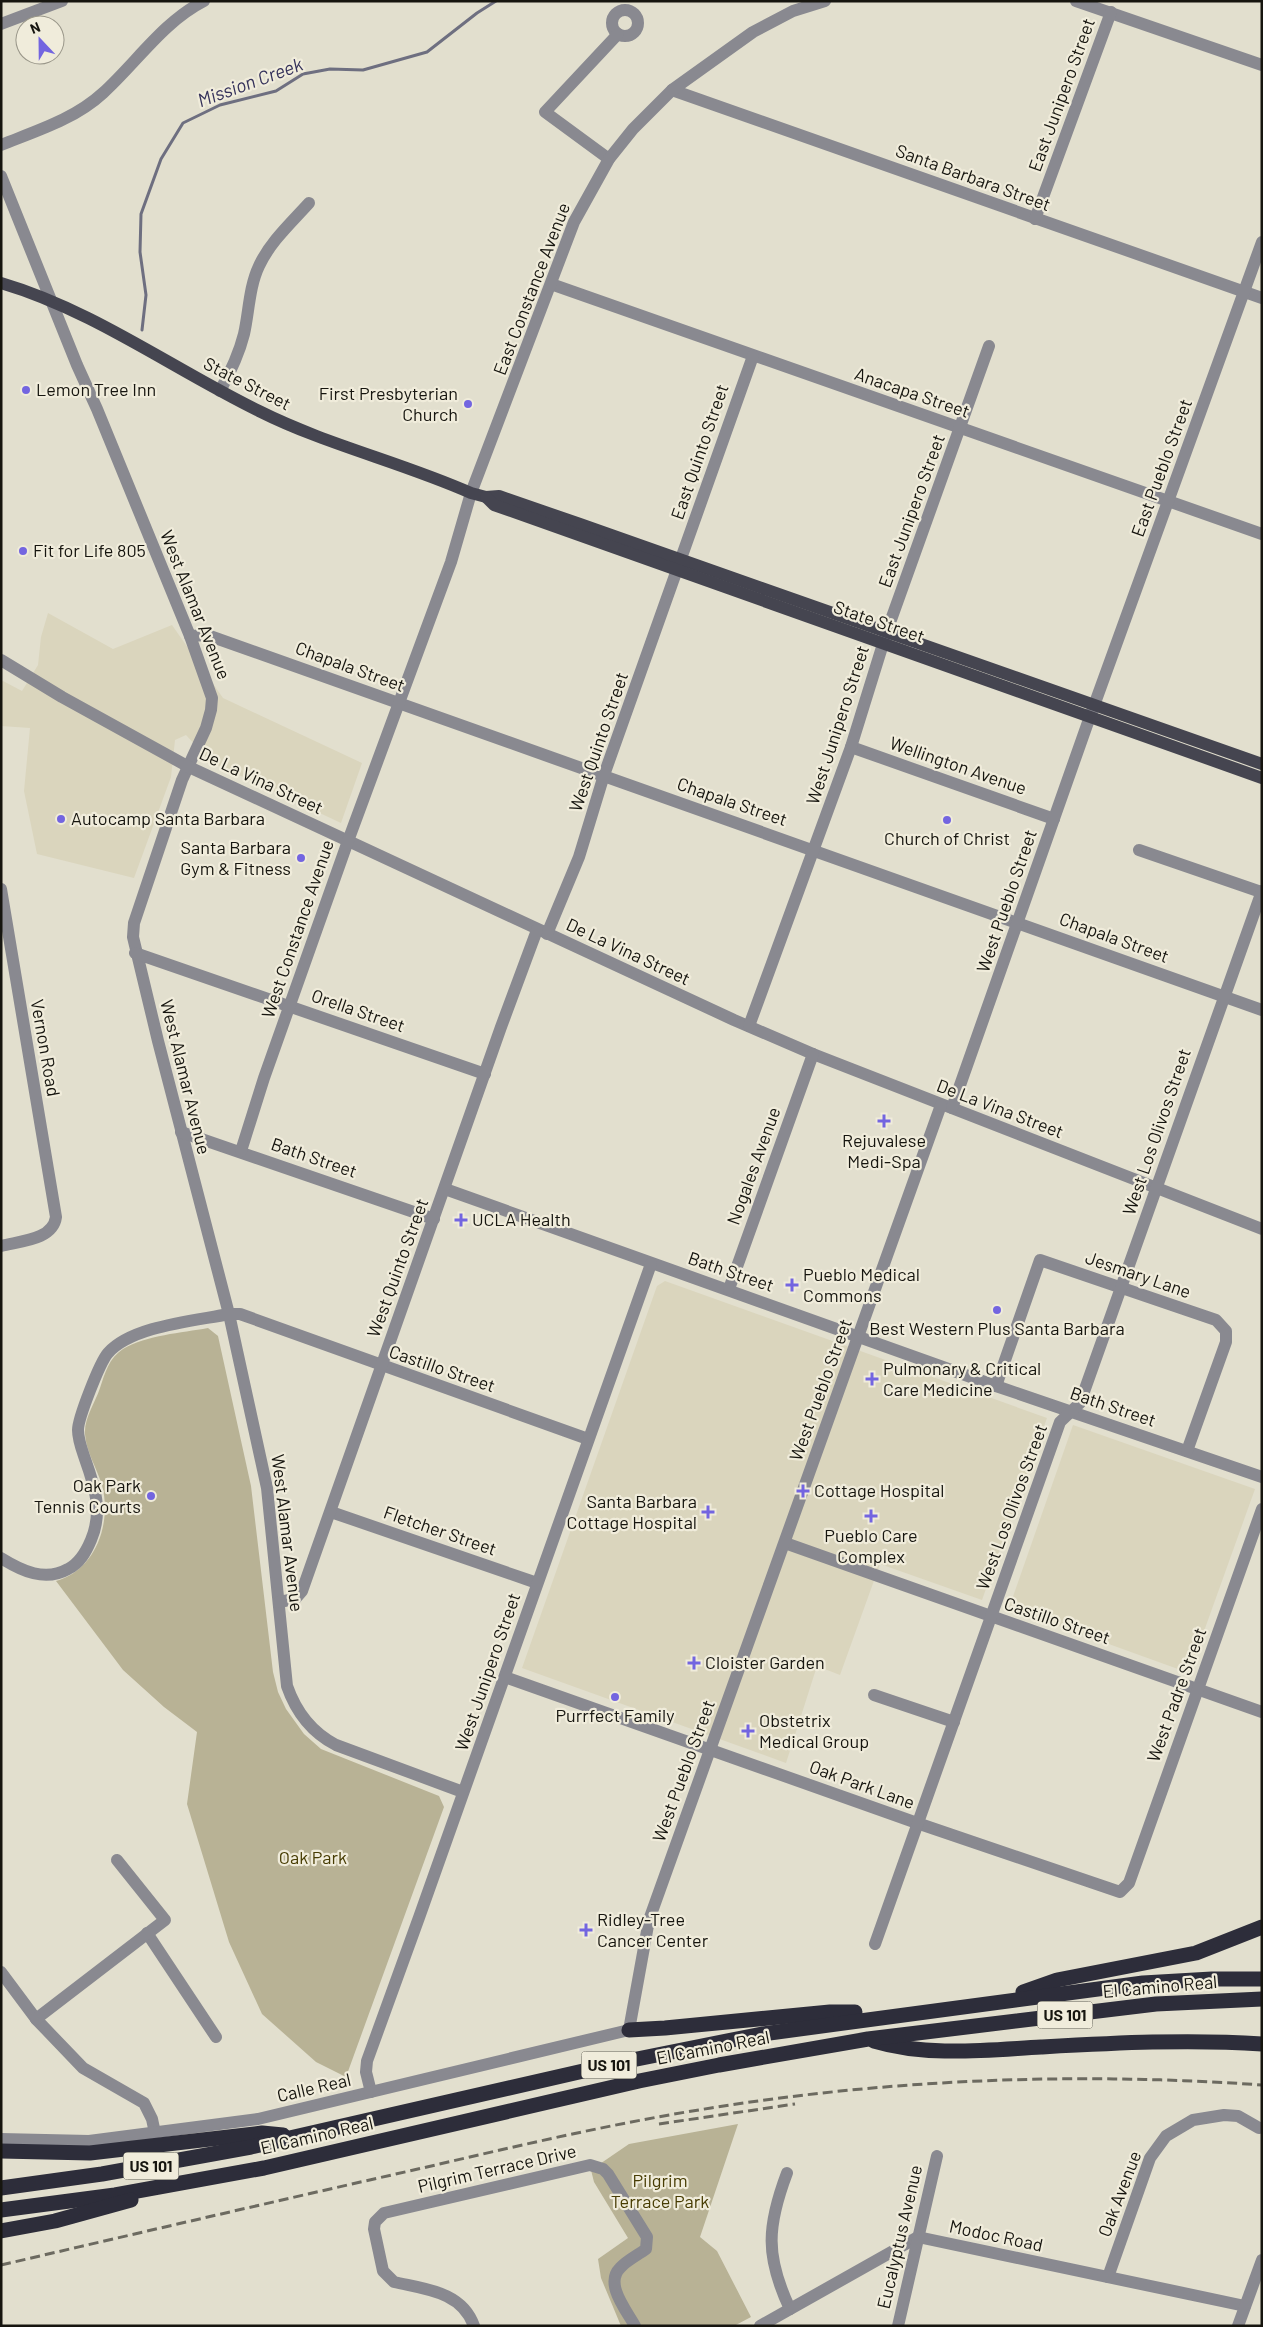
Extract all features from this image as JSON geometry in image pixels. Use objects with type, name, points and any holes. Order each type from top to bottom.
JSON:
[{"type":"highway","points":[[992,2002],[1057,1980],[1196,1953],[1262,1927]]},
{"type":"highway","name":"El Camino Real","points":[[1,2188],[159,2164],[300,2136],[707,2044],[762,2034],[992,2002],[1152,1983],[1262,1979]]},
{"type":"highway","name":"El Camino Real","points":[[1,2210],[115,2195],[264,2168],[719,2065],[868,2040],[1156,2004],[1262,2000]]},
{"type":"highway","points":[[629,2030],[830,2012],[922,2012]]},
{"type":"highway","points":[[868,2040],[902,2049],[982,2050],[1177,2041],[1262,2044]]},
{"type":"highway","points":[[1,2151],[90,2153],[262,2133],[300,2136]]},
{"type":"highway","points":[[1,2232],[55,2221],[264,2168]]},
{"type":"main road","name":"State Street","points":[[1,283],[51,299],[259,411],[328,441],[471,493],[486,497],[499,496],[679,566],[1092,711],[1262,778]]},
{"type":"main road","name":"State Street","points":[[1092,711],[1262,764]]},
{"type":"street","points":[[1,145],[90,105],[168,26],[204,1]]},
{"type":"street","name":"East Constance Avenue","points":[[471,493],[563,248],[574,222],[609,159],[633,129],[672,90],[753,32],[793,11],[824,1]]},
{"type":"street","points":[[1076,1],[1262,65]]},
{"type":"street","points":[[1,24],[55,2]]},
{"type":"street","name":"East Junipero Street","points":[[1035,219],[1110,12]]},
{"type":"street","points":[[609,159],[545,112],[618,34]]},
{"type":"street","name":"Santa Barbara Street","points":[[672,90],[1262,298]]},
{"type":"street","name":"West Alamar Avenue","points":[[1,176],[190,636],[212,698],[206,728],[182,780],[134,923],[135,953],[229,1314],[268,1488],[287,1686],[298,1711],[312,1729],[336,1745],[463,1792]]},
{"type":"street","points":[[220,391],[237,356],[244,336],[252,286],[262,259],[271,245],[309,203]]},
{"type":"street","name":"East Pueblo Street","points":[[1092,711],[1262,242]]},
{"type":"street","name":"Anacapa Street","points":[[551,284],[1262,534]]},
{"type":"street","name":"East Junipero Street","points":[[885,637],[989,346]]},
{"type":"street","name":"East Quinto Street","points":[[679,566],[753,356]]},
{"type":"street","name":"West Constance Avenue","points":[[241,1151],[348,841],[451,562],[471,493]]},
{"type":"street","name":"West Quinto Street","points":[[278,1602],[295,1599],[299,1596],[331,1512],[485,1074],[542,932],[578,858],[604,775],[679,566]]},
{"type":"street","name":"Chapala Street","points":[[190,636],[207,635],[1019,922],[1262,1010]]},
{"type":"street","name":"West Junipero Street","points":[[749,1026],[814,850],[850,747],[885,637]]},
{"type":"street","name":"De La Vina Street","points":[[1,660],[40,684],[189,767],[542,932],[749,1026],[813,1054],[1262,1229]]},
{"type":"street","name":"West Pueblo Street","points":[[629,2030],[649,1920],[858,1337],[946,1106],[1019,922],[1092,711]]},
{"type":"street","name":"Wellington Avenue","points":[[850,747],[1054,819]]},
{"type":"street","points":[[1139,850],[1262,892]]},
{"type":"street","name":"Vernon Road","points":[[1,889],[56,1212],[54,1226],[46,1233],[1,1246]]},
{"type":"street","name":"West Los Olivos Street","points":[[875,1944],[1060,1422],[1080,1403],[1262,892]]},
{"type":"street","name":"Orella Street","points":[[135,953],[485,1074]]},
{"type":"street","name":"Nogales Avenue","points":[[729,1289],[813,1054]]},
{"type":"street","name":"Bath Street","points":[[181,1132],[241,1151],[434,1220]]},
{"type":"street","name":"Bath Street","points":[[445,1189],[996,1386],[1262,1477]]},
{"type":"street","name":"Jesmary Lane","points":[[996,1386],[1040,1260],[1121,1286],[1216,1320],[1226,1331],[1226,1342],[1187,1451]]},
{"type":"street","name":"West Junipero Street","points":[[371,2092],[366,2072],[367,2061],[651,1264]]},
{"type":"street","points":[[1,1558],[29,1573],[55,1574],[79,1562],[89,1546],[96,1524],[97,1499],[79,1442],[78,1429],[100,1367],[109,1352],[116,1345],[139,1334],[229,1314]]},
{"type":"street","name":"Castillo Street","points":[[229,1314],[240,1314],[588,1439]]},
{"type":"street","name":"West Padre Street","points":[[1123,1891],[1129,1883],[1262,1509]]},
{"type":"street","name":"Fletcher Street","points":[[331,1512],[537,1583]]},
{"type":"street","name":"Castillo Street","points":[[785,1543],[1262,1712]]},
{"type":"street","name":"Oak Park Lane","points":[[505,1678],[1114,1892],[1123,1891]]},
{"type":"street","points":[[874,1695],[954,1722]]},
{"type":"street","points":[[36,2019],[165,1920],[117,1860]]},
{"type":"street","points":[[147,1934],[216,2037]]},
{"type":"street","points":[[1,1972],[36,2019],[83,2068],[144,2103],[150,2113],[155,2133]]},
{"type":"street","name":"Calle Real","points":[[1,2140],[89,2141],[258,2119],[629,2030]]},
{"type":"street","name":"Oak Avenue","points":[[1108,2277],[1150,2158],[1166,2136],[1193,2120],[1224,2115],[1238,2116],[1259,2128]]},
{"type":"street","name":"Eucalyptus Avenue","points":[[898,2326],[937,2156]]},
{"type":"street","name":"Pilgrim Terrace Drive","points":[[474,2326],[467,2312],[447,2294],[394,2282],[388,2277],[383,2271],[374,2229],[379,2217],[384,2213],[590,2165],[604,2169],[608,2174],[647,2237],[646,2249],[619,2268],[614,2288],[635,2326]]},
{"type":"street","points":[[788,2173],[776,2202],[771,2227],[771,2246],[778,2278],[790,2309]]},
{"type":"street","points":[[760,2326],[774,2322],[790,2309],[918,2237]]},
{"type":"street","name":"Modoc Road","points":[[918,2237],[1245,2306]]},
{"type":"street","points":[[1238,2326],[1262,2260]]},
{"type":"shaded area","points":[[48,613],[113,649],[172,625],[223,698],[362,763],[341,823],[211,762],[186,735],[175,740],[171,777],[134,878],[37,854],[24,791],[30,728],[1,726],[1,682],[3,681],[22,691],[38,665],[41,637]]},
{"type":"shaded area","name":"Cottage Hospital","points":[[665,1281],[1047,1418],[982,1600],[880,1564],[840,1675],[817,1666],[786,1763],[522,1668],[657,1286]]},
{"type":"shaded area","points":[[1073,1425],[1255,1489],[1189,1673],[1009,1608]]},
{"type":"green space","name":"Oak Park","points":[[208,1328],[218,1336],[251,1486],[273,1672],[278,1692],[286,1709],[304,1734],[321,1749],[439,1796],[444,1807],[346,2077],[316,2062],[262,2014],[229,1942],[187,1804],[197,1732],[164,1707],[123,1670],[56,1581],[70,1575],[91,1556],[98,1543],[102,1529],[105,1500],[102,1485],[87,1447],[85,1428],[88,1416],[111,1361],[118,1353],[132,1344],[164,1335]]},
{"type":"green space","name":"Pilgrim Terrace Park","points":[[738,2124],[700,2237],[717,2251],[751,2317],[734,2326],[621,2326],[601,2278],[598,2259],[628,2238],[594,2182],[591,2170],[629,2144]]},
{"type":"waterway","name":"Mission Creek","points":[[142,330],[146,295],[140,252],[141,214],[161,159],[183,123],[220,105],[276,91],[303,74],[330,69],[363,70],[427,52],[477,13],[496,1]]},
{"type":"railway","points":[[1,2265],[568,2135],[639,2120],[779,2098],[916,2085],[1055,2079],[1124,2079],[1262,2085]]},
{"type":"railway","points":[[659,2124],[795,2104]]},
{"type":"place","name":"Lemon Tree Inn","points":[[26,390]]},
{"type":"place","name":"First Presbyterian Church","points":[[468,404]]},
{"type":"place","name":"Fit for Life 805","points":[[23,551]]},
{"type":"place","name":"Autocamp Santa Barbara","points":[[61,819]]},
{"type":"place","name":"Church of Christ","points":[[947,820]]},
{"type":"place","name":"Santa Barbara Gym & Fitness","points":[[301,858]]},
{"type":"place","name":"Rejuvalese Medi-Spa","points":[[884,1121]]},
{"type":"place","name":"UCLA Health","points":[[461,1220]]},
{"type":"place","name":"Pueblo Medical Commons","points":[[792,1285]]},
{"type":"place","name":"Best Western Plus Santa Barbara","points":[[997,1310]]},
{"type":"place","name":"Pulmonary & Critical Care Medicine","points":[[872,1379]]},
{"type":"place","name":"Cottage Hospital","points":[[803,1491]]},
{"type":"place","name":"Oak Park Tennis Courts","points":[[151,1496]]},
{"type":"place","name":"Santa Barbara Cottage Hospital","points":[[708,1512]]},
{"type":"place","name":"Pueblo Care Complex","points":[[871,1516]]},
{"type":"place","name":"Cloister Garden","points":[[694,1663]]},
{"type":"place","name":"Purrfect Family","points":[[615,1697]]},
{"type":"place","name":"Obstetrix Medical Group","points":[[748,1731]]},
{"type":"place","name":"Ridley-Tree Cancer Center","points":[[586,1930]]}]
